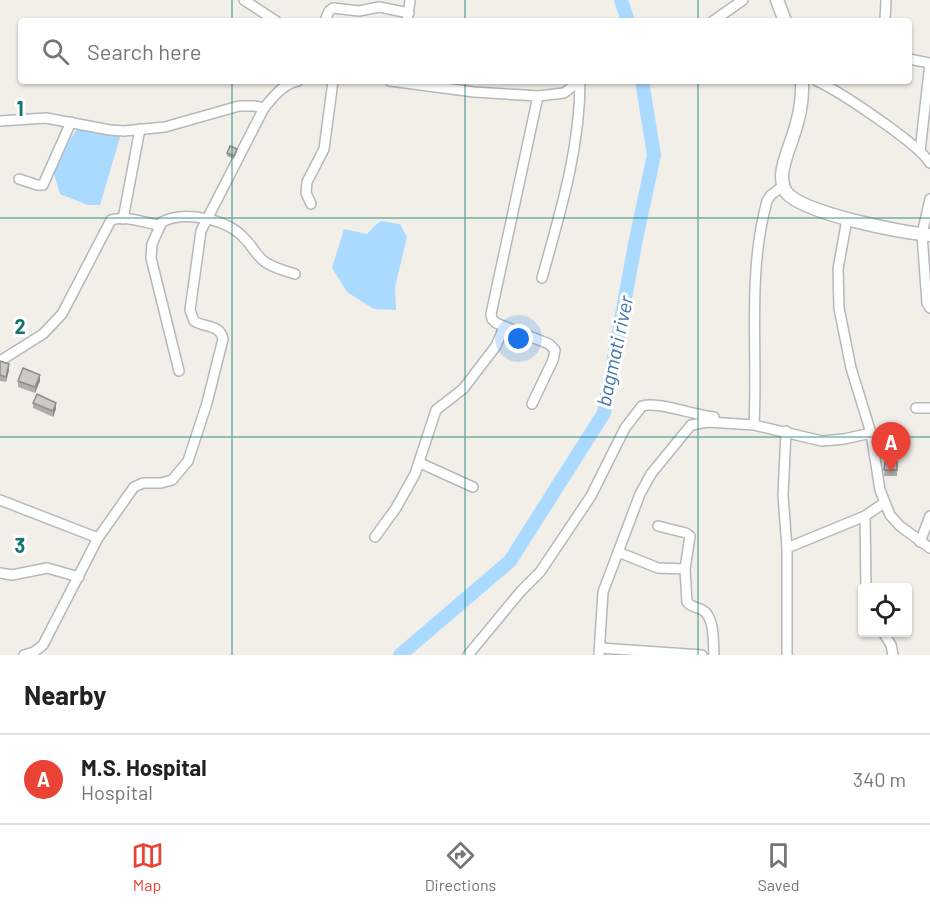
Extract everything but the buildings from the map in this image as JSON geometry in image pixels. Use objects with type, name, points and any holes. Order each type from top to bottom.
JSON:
[{"type":"street","points":[[244,0],[271,18]]},
{"type":"street","points":[[717,18],[743,0]]},
{"type":"street","points":[[777,0],[784,18]]},
{"type":"street","points":[[885,18],[886,0]]},
{"type":"street","points":[[327,18],[331,8],[359,11],[379,7],[408,17],[410,1]]},
{"type":"street","points":[[912,60],[930,63],[927,111],[920,151]]},
{"type":"street","points":[[24,655],[34,652],[43,645],[98,538],[134,487],[143,483],[161,483],[172,480],[188,461],[210,392],[223,339],[219,329],[194,321],[190,310],[201,231],[264,108],[276,92],[288,84]]},
{"type":"street","points":[[311,204],[306,193],[307,182],[324,149],[333,84]]},
{"type":"street","points":[[413,84],[474,92],[538,96],[564,93],[576,84]]},
{"type":"street","points":[[542,278],[569,178],[580,100],[580,84]]},
{"type":"street","points":[[802,84],[801,109],[783,165],[783,186],[787,193],[794,199],[847,219],[926,234]]},
{"type":"street","points":[[823,84],[839,92],[929,160]]},
{"type":"street","points":[[532,404],[553,360],[555,350],[549,344],[493,321],[491,314],[538,96]]},
{"type":"street","points":[[0,121],[46,118],[110,130],[140,129],[165,127],[239,106],[264,108]]},
{"type":"street","points":[[19,179],[37,185],[43,184],[71,122]]},
{"type":"street","points":[[123,219],[140,129]]},
{"type":"street","points":[[754,422],[756,351],[753,302],[758,250],[767,201],[783,186]]},
{"type":"street","points":[[930,199],[926,234],[927,303],[930,308]]},
{"type":"street","points":[[0,362],[43,334],[62,314],[110,223],[115,218],[159,225]]},
{"type":"street","points":[[179,371],[151,258],[152,244],[159,225],[167,219],[206,218],[236,231],[267,264],[295,274]]},
{"type":"street","points":[[847,219],[837,281],[839,308],[851,368],[871,432],[884,503],[900,526],[930,548]]},
{"type":"street","points":[[375,537],[396,508],[420,463],[436,410],[463,388],[496,346],[504,327]]},
{"type":"street","points":[[468,655],[521,591],[540,572],[591,496],[625,428],[642,406],[654,404],[700,416],[754,422],[808,439],[822,441],[844,439],[871,432]]},
{"type":"street","points":[[916,408],[930,408]]},
{"type":"street","points":[[702,655],[599,652],[603,592],[645,484],[687,429],[697,422],[754,422]]},
{"type":"street","points":[[786,431],[783,495],[787,548],[787,655]]},
{"type":"street","points":[[420,463],[472,486]]},
{"type":"street","points":[[0,500],[98,538]]},
{"type":"street","points":[[787,548],[865,516],[884,503]]},
{"type":"street","points":[[865,516],[866,583]]},
{"type":"street","points":[[920,542],[930,516]]},
{"type":"street","points":[[658,526],[688,534],[690,541],[685,569],[687,602],[691,607],[702,610],[708,616],[712,629],[714,655]]},
{"type":"street","points":[[618,552],[658,568],[685,569]]},
{"type":"street","points":[[0,573],[12,575],[48,568],[79,576]]},
{"type":"street","points":[[886,637],[891,645],[893,655]]},
{"type":"water","points":[[78,128],[121,134],[100,205],[88,205],[60,194],[54,174],[66,145]]},
{"type":"water","points":[[380,221],[400,224],[407,237],[395,287],[396,310],[374,309],[347,292],[332,268],[344,229],[367,234]]},
{"type":"waterway","name":"bagmati river","points":[[621,0],[627,18]]},
{"type":"waterway","name":"bagmati river","points":[[400,655],[510,561],[604,413],[654,155],[642,84]]},
{"type":"place","name":"M.S. Hospital","points":[[891,472]]}]
